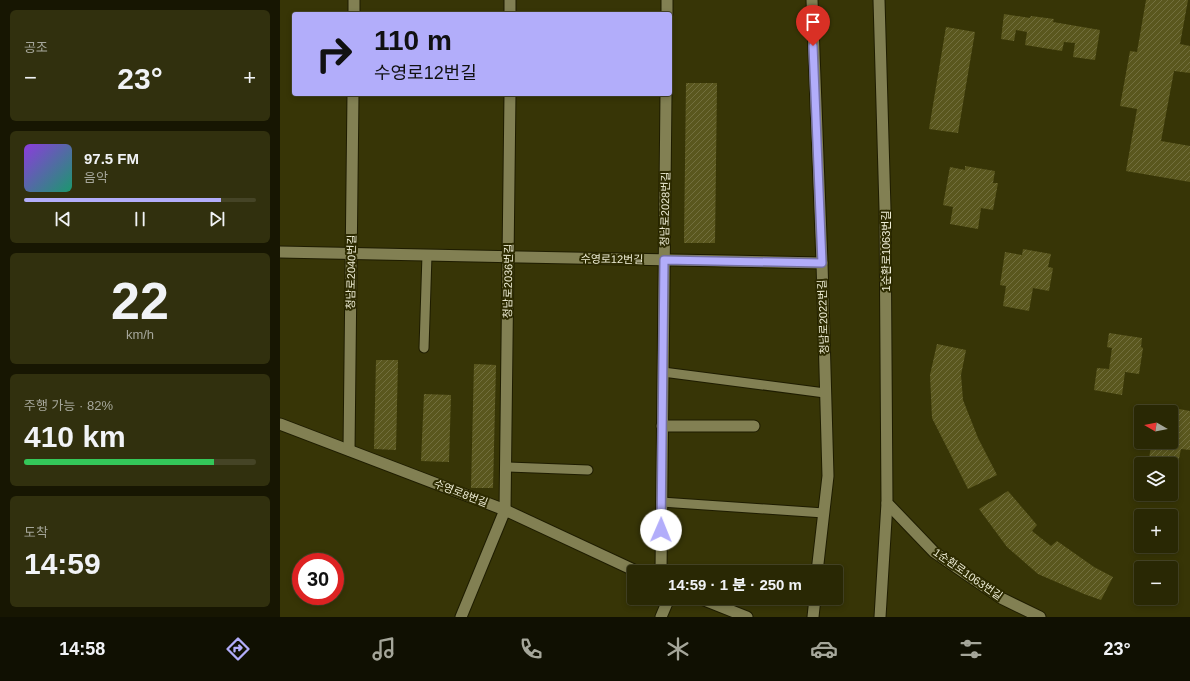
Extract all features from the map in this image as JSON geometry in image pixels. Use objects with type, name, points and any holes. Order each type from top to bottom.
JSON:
[{"type":"street","points":[[354,0],[354,12]]},
{"type":"street","points":[[510,0],[510,12]]},
{"type":"street","points":[[667,0],[667,12]]},
{"type":"street","name":"청남로2022번길","points":[[812,0],[828,476],[819,565]]},
{"type":"street","name":"1순환로1063번길","points":[[879,0],[886,209],[887,503],[880,617]]},
{"type":"street","name":"청남로2040번길","points":[[348,450],[353,96]]},
{"type":"street","name":"청남로2036번길","points":[[461,617],[505,510],[510,96]]},
{"type":"street","name":"청남로2028번길","points":[[661,565],[666,96]]},
{"type":"street","name":"수영로12번길","points":[[280,252],[822,263]]},
{"type":"street","name":"수영로8번길","points":[[280,424],[505,510],[627,567]]},
{"type":"street","points":[[662,426],[754,426]]},
{"type":"street","name":"1순환로1063번길","points":[[887,503],[934,552],[1001,598],[1040,617]]},
{"type":"street","points":[[661,617],[666,605]]},
{"type":"street","points":[[717,605],[747,617]]},
{"type":"street","points":[[813,617],[814,605]]},
{"type":"lane","points":[[424,348],[427,255]]},
{"type":"lane","points":[[663,372],[825,393]]},
{"type":"lane","points":[[506,467],[588,470]]},
{"type":"lane","points":[[662,502],[824,513]]},
{"type":"building","points":[[1146,0],[1188,0],[1180,44],[1190,46],[1190,73],[1174,71],[1161,141],[1190,146],[1190,182],[1126,171],[1137,109],[1120,106],[1130,51],[1137,52]]},
{"type":"building","points":[[1004,14],[1030,18],[1031,16],[1054,19],[1053,22],[1100,30],[1095,60],[1073,57],[1075,43],[1064,42],[1062,51],[1025,45],[1027,32],[1016,30],[1014,41],[1001,39]]},
{"type":"building","points":[[946,27],[975,32],[958,133],[929,129]]},
{"type":"building","points":[[686,83],[717,83],[715,243],[684,243]]},
{"type":"building","points":[[965,166],[995,171],[993,183],[998,183],[993,210],[981,208],[978,229],[950,224],[953,207],[943,205],[950,167],[965,170]]},
{"type":"building","points":[[1023,249],[1051,254],[1048,267],[1053,268],[1049,291],[1033,288],[1029,311],[1003,306],[1006,286],[1000,285],[1005,252],[1022,255]]},
{"type":"building","points":[[1109,333],[1142,338],[1141,347],[1143,348],[1139,374],[1125,372],[1122,395],[1094,390],[1097,368],[1109,369],[1112,348],[1107,347]]},
{"type":"building","points":[[937,344],[966,350],[961,375],[963,400],[978,438],[997,475],[968,489],[932,418],[930,375]]},
{"type":"building","points":[[376,360],[398,360],[396,450],[374,449]]},
{"type":"building","points":[[474,364],[496,365],[493,488],[471,488]]},
{"type":"building","points":[[424,394],[451,395],[449,462],[421,461]]},
{"type":"building","points":[[1178,409],[1190,411],[1190,450],[1181,449],[1178,463],[1178,457],[1149,457],[1151,449],[1178,449]]},
{"type":"building","points":[[1008,491],[1037,525],[1032,531],[1051,546],[1057,541],[1094,567],[1113,577],[1101,600],[1038,574],[1007,547],[979,509]]},
{"type":"route","points":[[661,530],[664,260],[822,263],[813,46]]}]
